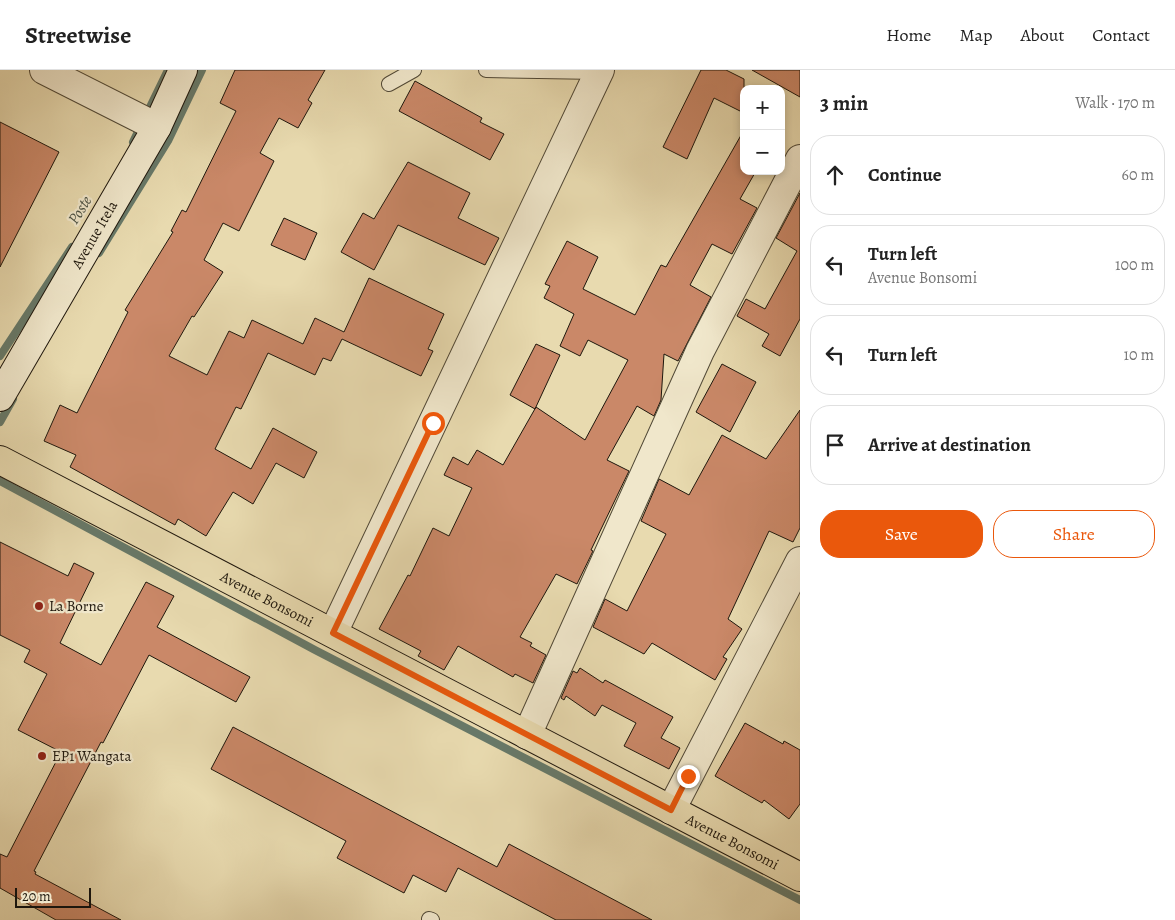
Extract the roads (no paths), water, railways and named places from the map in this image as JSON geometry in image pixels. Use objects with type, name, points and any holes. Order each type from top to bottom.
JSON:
[{"type":"main road","name":"Avenue Bonsomi","points":[[0,460],[800,877]]},
{"type":"street","points":[[44,70],[157,127]]},
{"type":"street","name":"Avenue Itela","points":[[0,396],[157,127],[183,70]]},
{"type":"street","points":[[333,633],[600,71]]},
{"type":"street","points":[[527,735],[700,351],[800,159]]},
{"type":"street","points":[[671,810],[800,561]]},
{"type":"lane","points":[[389,84],[414,70]]},
{"type":"lane","points":[[486,70],[600,71]]},
{"type":"waterway","name":"Poste","points":[[133,142],[168,70]]},
{"type":"waterway","points":[[99,253],[168,141],[202,70]]},
{"type":"waterway","name":"Poste","points":[[0,356],[72,247]]},
{"type":"waterway","points":[[0,422],[13,399]]},
{"type":"waterway","points":[[0,481],[315,650],[800,900]]},
{"type":"place","name":"La Borne","points":[[39,606]]},
{"type":"place","name":"EP1 Wangata","points":[[42,756]]}]
